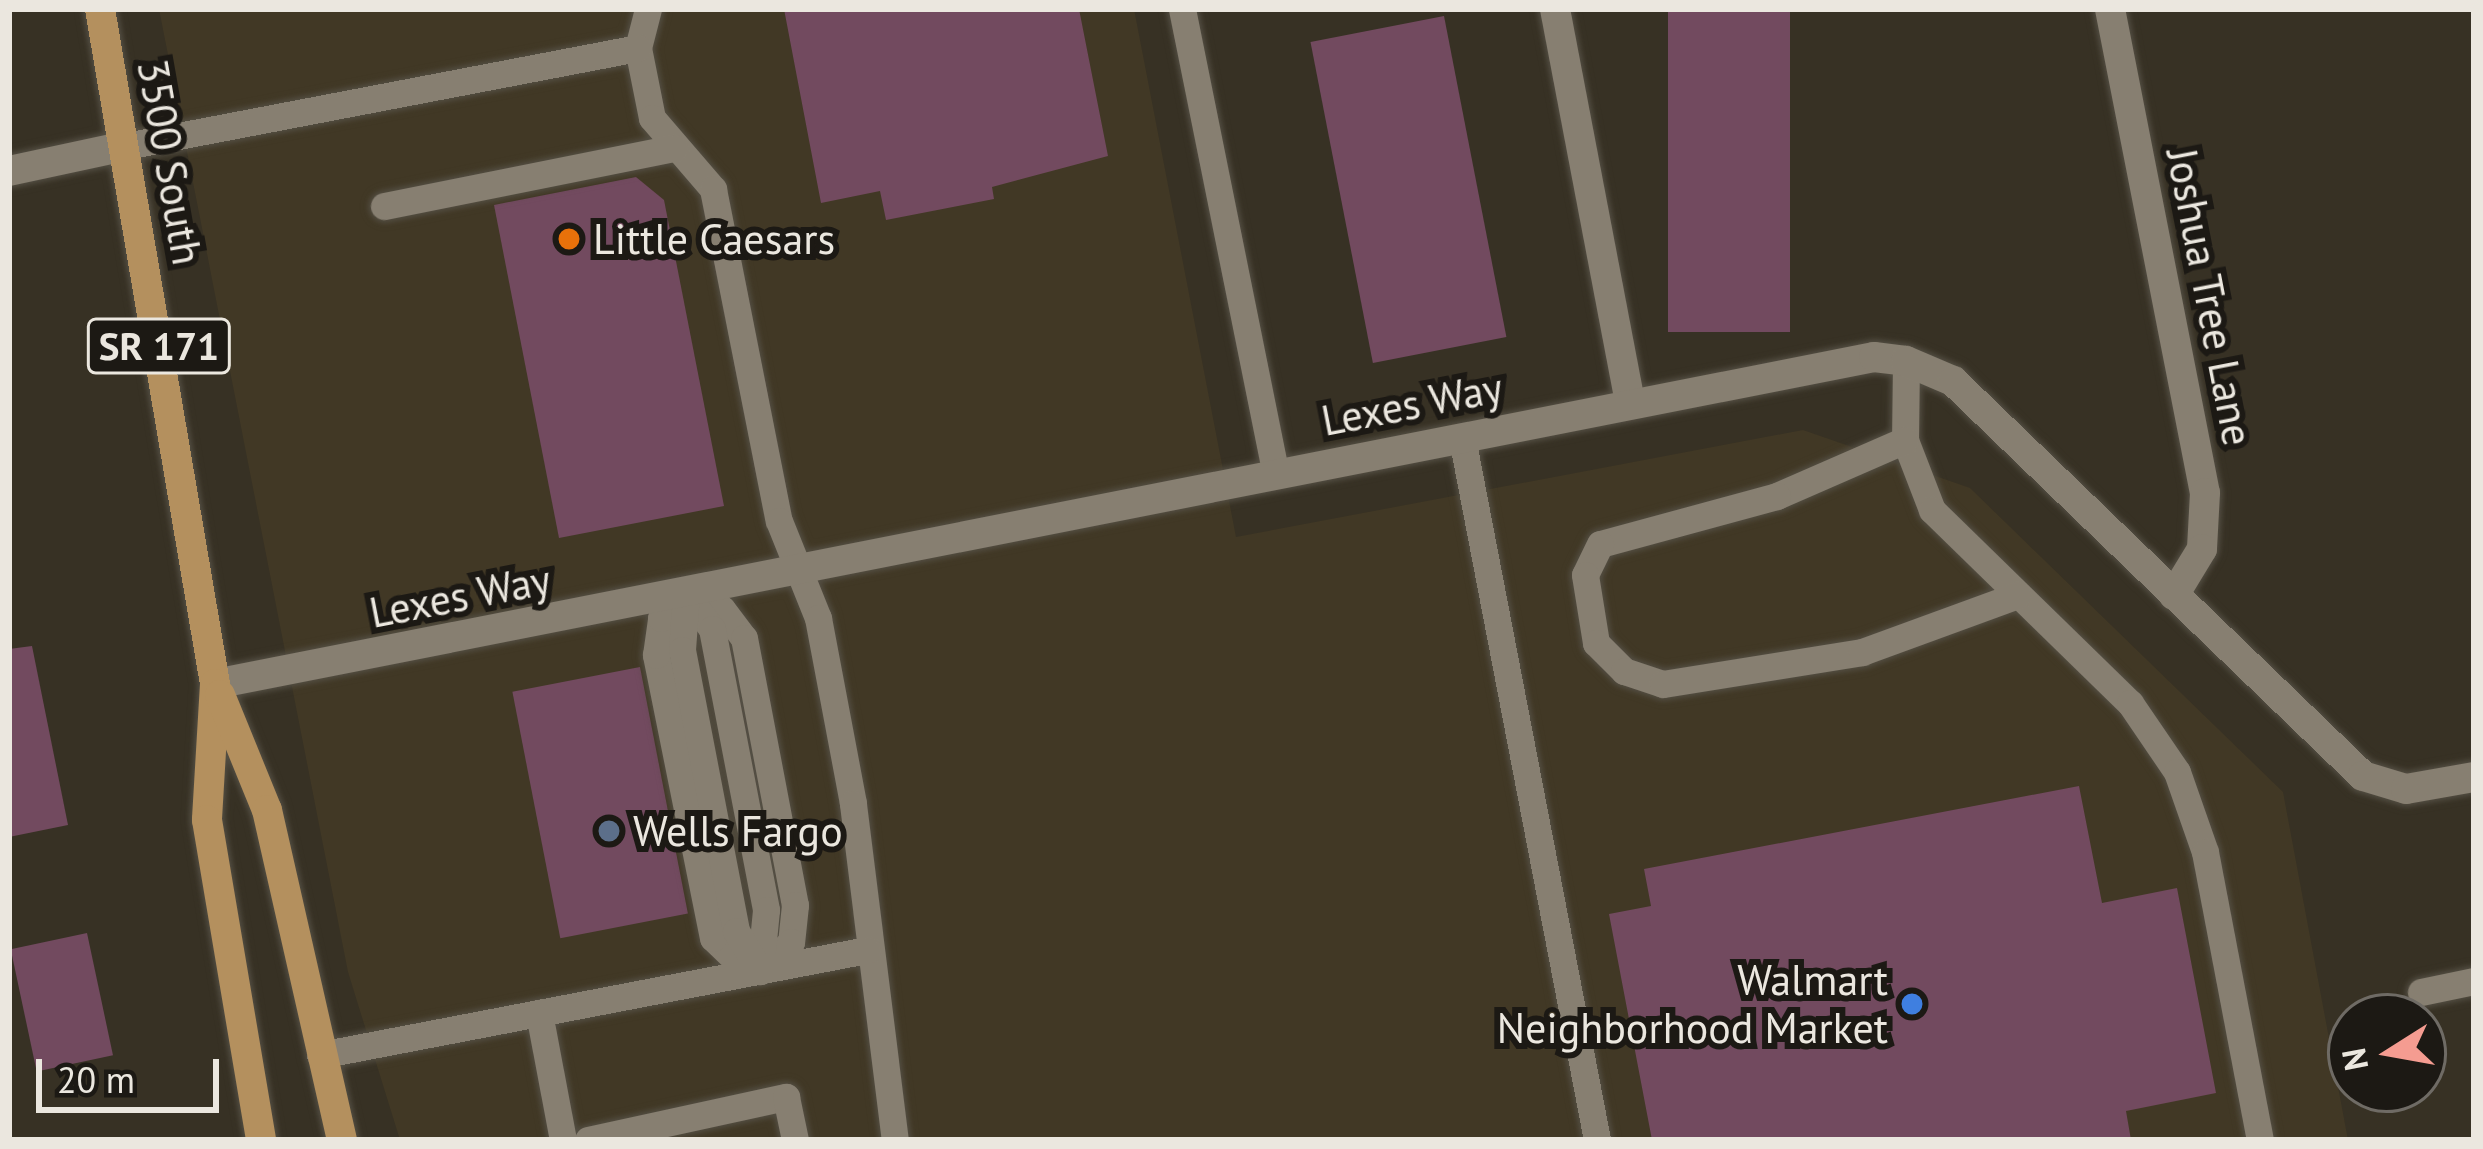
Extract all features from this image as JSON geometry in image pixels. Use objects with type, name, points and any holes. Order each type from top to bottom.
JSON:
[{"type":"main road","name":"3500 South","points":[[100,9],[215,684],[207,820],[261,1140]]},
{"type":"main road","name":"3500 South","points":[[215,684],[267,810],[342,1140]]},
{"type":"street","points":[[1555,9],[1630,404]]},
{"type":"street","name":"Joshua Tree Lane","points":[[2110,9],[2205,493],[2202,549],[2174,595]]},
{"type":"street","points":[[9,172],[126,146]]},
{"type":"street","name":"Lexes Way","points":[[215,684],[800,572],[1857,359],[1906,361],[1953,382],[2363,776],[2406,789],[2474,777]]},
{"type":"lane","points":[[648,9],[638,47],[652,118],[713,189],[779,521],[818,618],[845,760],[895,1140]]},
{"type":"lane","points":[[1182,9],[1276,475]]},
{"type":"lane","points":[[126,146],[638,47]]},
{"type":"lane","points":[[384,206],[674,148]]},
{"type":"lane","points":[[1906,361],[1905,440],[1933,510],[2130,703],[2177,772],[2205,852],[2260,1140]]},
{"type":"lane","points":[[1462,438],[1597,1140]]},
{"type":"lane","points":[[1905,440],[1777,496],[1633,529],[1600,544],[1585,575],[1596,643],[1624,671],[1663,684],[1862,652],[2018,595]]},
{"type":"lane","points":[[686,594],[722,609],[744,638],[795,905],[791,943],[760,970],[740,964],[713,938],[690,833],[655,636],[686,594]]},
{"type":"lane","points":[[320,1055],[867,950]]},
{"type":"lane","points":[[2421,992],[2474,981]]},
{"type":"lane","points":[[539,1013],[563,1140]]},
{"type":"lane","points":[[588,1140],[786,1096],[795,1140]]},
{"type":"shaded area","points":[[159,9],[1134,9],[1236,537],[1803,430],[1970,488],[2283,792],[2327,1028],[2327,1113],[2343,1113],[2348,1140],[400,1140],[348,972]]},
{"type":"building","points":[[784,9],[1079,9],[1108,156],[992,187],[994,199],[886,220],[880,191],[821,203]]},
{"type":"building","points":[[1668,9],[1790,9],[1790,332],[1668,332]]},
{"type":"building","points":[[1444,16],[1506,337],[1373,363],[1310,42]]},
{"type":"building","points":[[636,177],[664,200],[724,506],[559,538],[494,205]]},
{"type":"building","points":[[32,646],[68,825],[9,837],[9,649]]},
{"type":"building","name":"Wells Fargo","points":[[640,667],[688,913],[560,938],[512,692]]},
{"type":"building","name":"Walmart Neighborhood Market","points":[[2079,786],[2102,903],[2177,888],[2216,1093],[2126,1111],[2131,1140],[1652,1140],[1609,914],[1651,906],[1644,869]]},
{"type":"building","points":[[87,933],[113,1055],[37,1071],[11,949]]},
{"type":"place","name":"Little Caesars","points":[[569,239]]},
{"type":"place","name":"Wells Fargo","points":[[609,831]]},
{"type":"place","name":"Walmart Neighborhood Market","points":[[1912,1004]]}]
